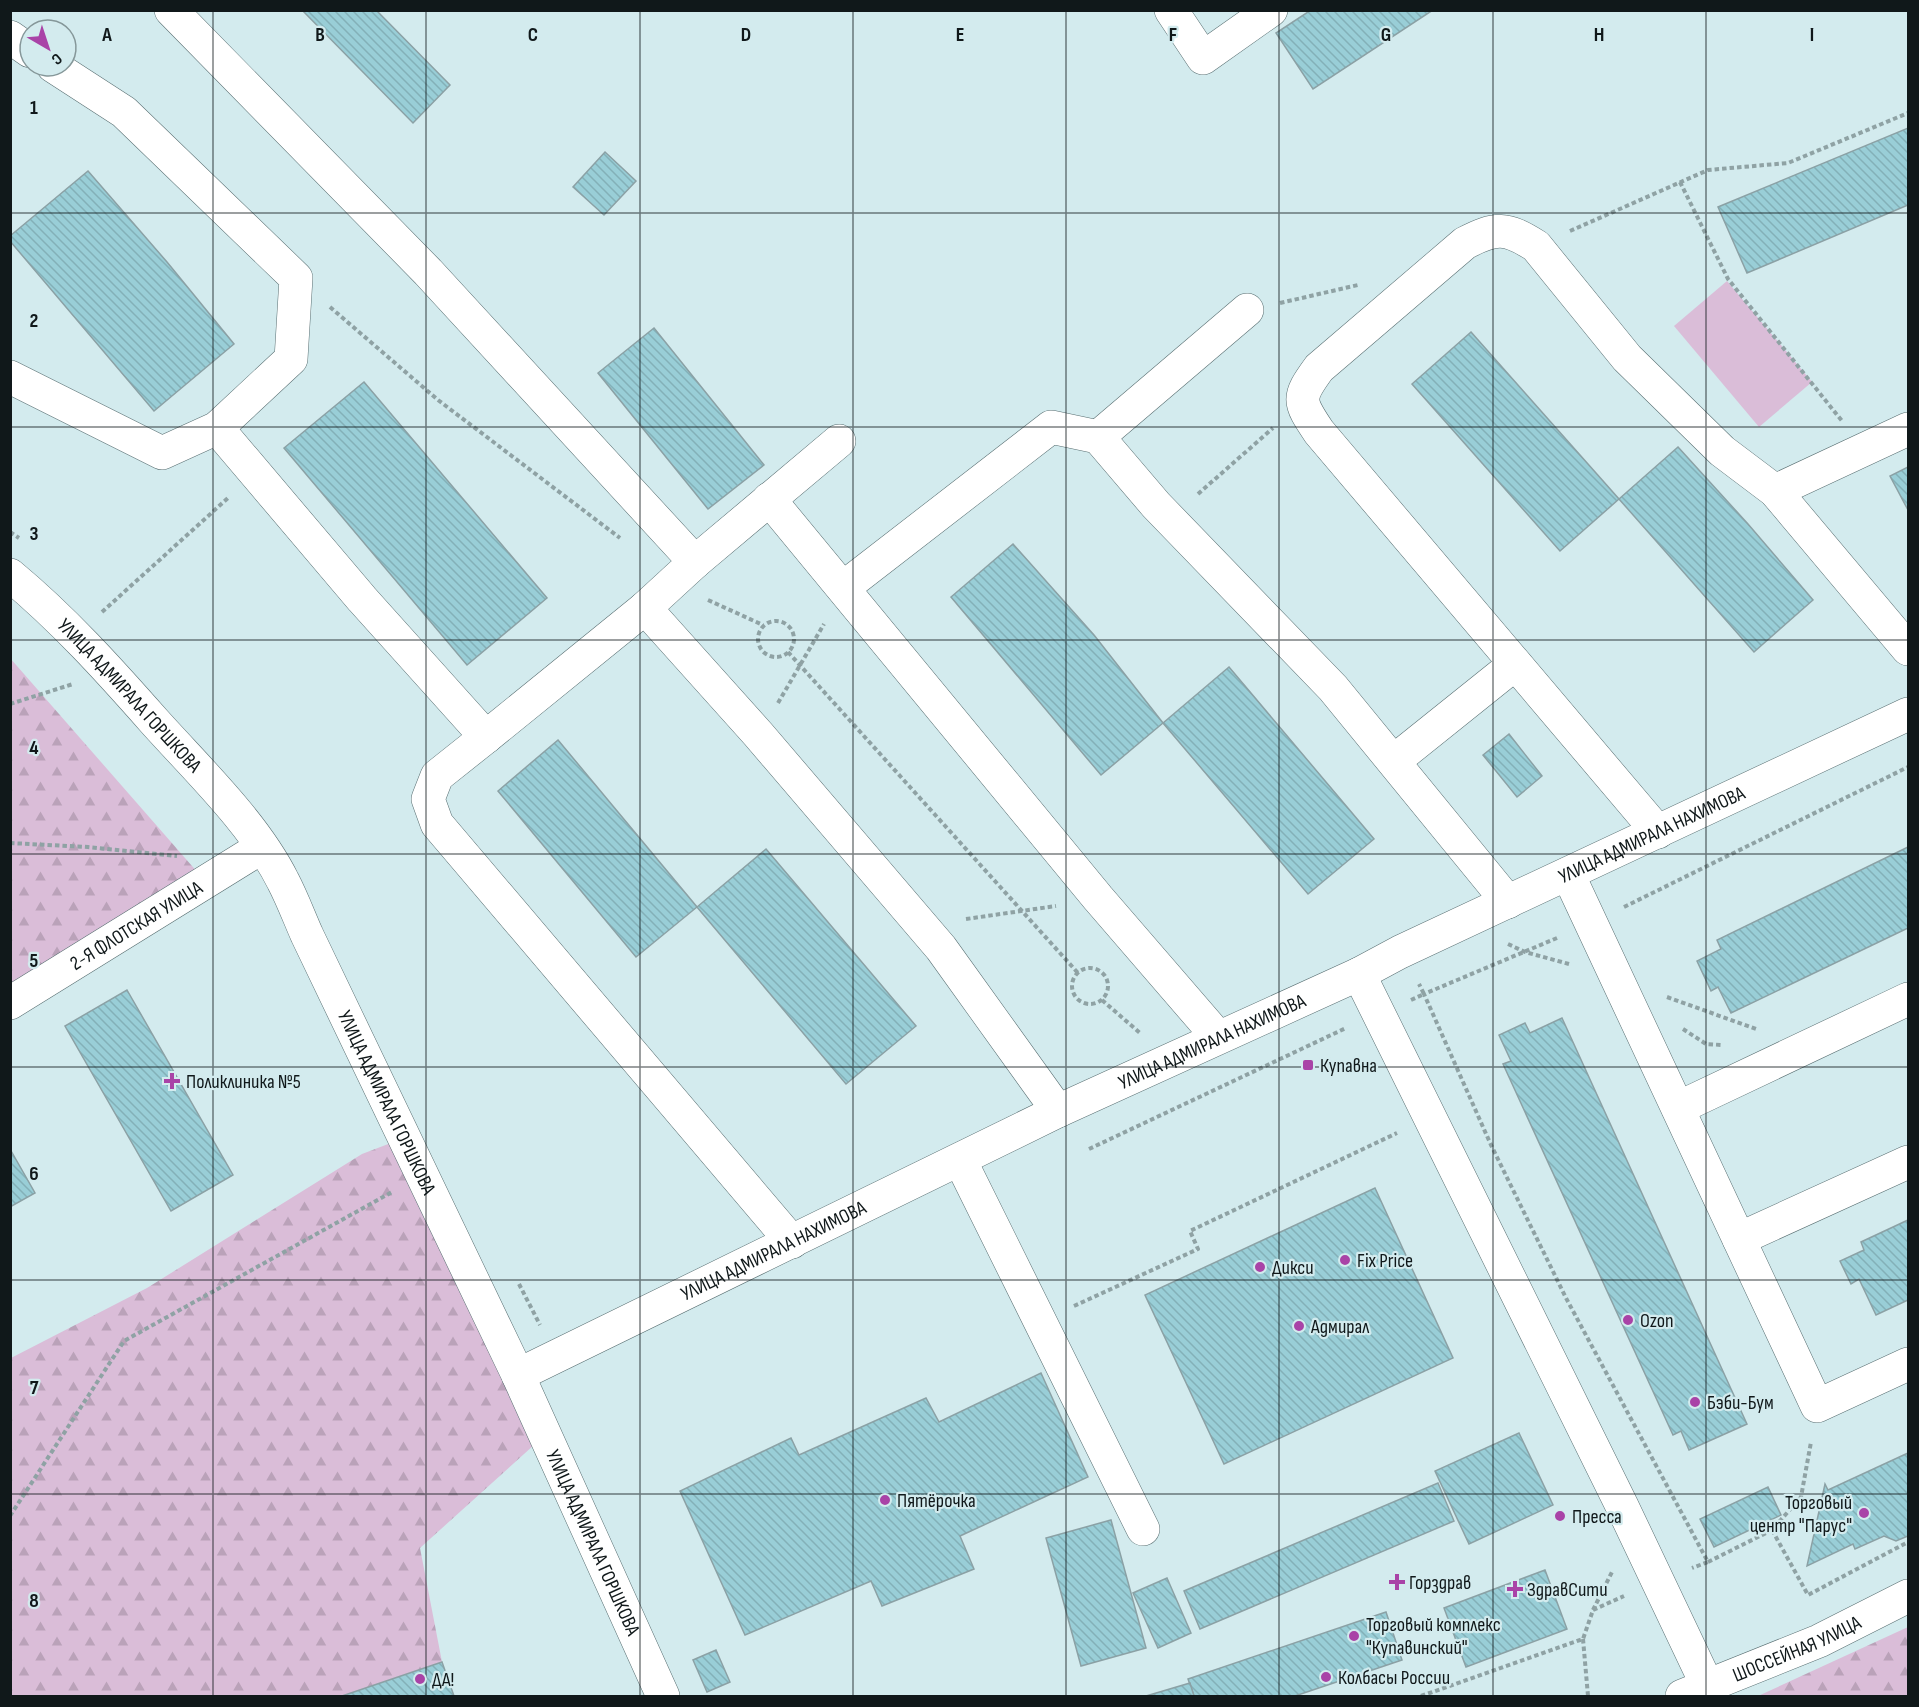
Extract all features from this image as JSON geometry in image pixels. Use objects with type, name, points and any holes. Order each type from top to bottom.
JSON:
[{"type":"street","points":[[171,10],[428,272],[684,572]]},
{"type":"street","points":[[1171,10],[1203,58],[1271,10]]},
{"type":"street","points":[[10,377],[162,453],[218,429],[291,359],[296,278],[124,112],[72,78]]},
{"type":"street","points":[[1658,832],[1319,432],[1304,410],[1303,390],[1319,368],[1465,243],[1489,231],[1516,233],[1536,246],[1627,358],[1722,451],[1775,491],[1908,649]]},
{"type":"street","points":[[1098,437],[1247,310]]},
{"type":"street","points":[[843,589],[1051,427],[1098,437],[1169,518],[1333,688],[1508,902]]},
{"type":"street","points":[[218,429],[362,599],[486,737]]},
{"type":"street","points":[[1775,491],[1908,429]]},
{"type":"street","points":[[792,1242],[437,824],[428,799],[437,776],[645,608],[838,441]]},
{"type":"street","points":[[769,499],[1098,898],[1218,1037]]},
{"type":"street","name":"УЛИЦА АДМИРАЛА ГОРШКОВА","points":[[10,575],[74,634],[110,672],[238,816],[262,847],[282,880],[518,1375],[663,1696]]},
{"type":"street","points":[[645,608],[758,734],[941,948],[1058,1111]]},
{"type":"street","points":[[1394,761],[1515,664]]},
{"type":"street","name":"УЛИЦА АДМИРАЛА НАХИМОВА","points":[[518,1375],[1058,1111],[1359,974],[1400,952],[1908,714]]},
{"type":"street","name":"2-Я ФЛОТСКАЯ УЛИЦА","points":[[10,1003],[262,847]]},
{"type":"street","points":[[1568,874],[1817,1406],[1908,1364]]},
{"type":"street","points":[[1359,974],[1622,1506],[1695,1692]]},
{"type":"street","points":[[1678,1108],[1908,999]]},
{"type":"street","points":[[960,1160],[1143,1528]]},
{"type":"street","points":[[1739,1239],[1908,1162]]},
{"type":"street","name":"ШОССЕЙНАЯ УЛИЦА","points":[[1695,1692],[1819,1641],[1908,1596]]},
{"type":"path","points":[[1536,246],[1708,170],[1788,163],[1908,113]]},
{"type":"path","points":[[1680,182],[1728,279],[1865,449]]},
{"type":"path","points":[[296,278],[438,400],[625,542]]},
{"type":"path","points":[[1247,310],[1359,285]]},
{"type":"path","points":[[1169,518],[1304,402]]},
{"type":"path","points":[[99,614],[255,473]]},
{"type":"path","points":[[684,572],[763,625]]},
{"type":"path","points":[[758,734],[800,666],[843,589]]},
{"type":"path","points":[[780,621],[789,626],[794,640],[788,652],[778,657],[771,657],[763,652],[758,638],[763,625],[780,621]]},
{"type":"path","points":[[788,652],[1078,973]]},
{"type":"path","points":[[10,704],[110,672]]},
{"type":"path","points":[[10,843],[88,847],[181,856]]},
{"type":"path","points":[[958,920],[1023,912],[1098,898]]},
{"type":"path","points":[[1088,968],[1098,970],[1103,974],[1108,982],[1108,988],[1102,1000],[1086,1004],[1078,999],[1072,985],[1078,973],[1088,968]]},
{"type":"path","points":[[1102,1000],[1146,1038]]},
{"type":"path","points":[[1089,1149],[1347,1027]]},
{"type":"path","points":[[1073,1306],[1198,1249],[1190,1231],[1398,1132]]},
{"type":"path","points":[[10,1516],[124,1341],[422,1176]]},
{"type":"path","points":[[1708,1562],[1772,1530],[1801,1497],[1817,1406]]},
{"type":"path","points":[[1772,1530],[1808,1595],[1908,1542]]},
{"type":"path","points":[[1593,1611],[1613,1571]]},
{"type":"path","points":[[1583,1639],[1588,1696]]},
{"type":"green space","points":[[1727,281],[1812,382],[1759,427],[1674,326]]},
{"type":"green space","points":[[10,658],[206,882],[10,1002]]},
{"type":"green space","points":[[404,1138],[545,1435],[420,1548],[442,1662],[342,1696],[11,1696],[11,1358],[147,1288],[362,1154]]},
{"type":"green space","points":[[1908,1627],[1908,1696],[1758,1696]]},
{"type":"building","points":[[302,10],[376,10],[450,85],[413,123]]},
{"type":"building","points":[[1311,10],[1433,10],[1313,89],[1276,33]]},
{"type":"building","points":[[1908,128],[1908,205],[1747,273],[1718,207]]},
{"type":"building","points":[[605,152],[636,181],[604,215],[573,187]]},
{"type":"building","points":[[88,171],[234,344],[154,411],[10,241],[10,236]]},
{"type":"building","points":[[654,328],[764,465],[708,509],[598,373]]},
{"type":"building","points":[[1471,332],[1619,499],[1560,551],[1412,384]]},
{"type":"building","points":[[364,382],[547,598],[467,665],[284,448]]},
{"type":"building","points":[[1678,447],[1813,600],[1754,652],[1619,499]]},
{"type":"building","points":[[1908,467],[1908,510],[1890,476]]},
{"type":"building","points":[[1013,544],[1094,635],[1163,723],[1101,775],[951,597]]},
{"type":"building","points":[[1229,667],[1374,839],[1308,894],[1163,723]]},
{"type":"building","points":[[1509,734],[1542,776],[1517,797],[1483,755]]},
{"type":"building","points":[[558,740],[697,907],[636,957],[498,791]]},
{"type":"building","points":[[1908,847],[1908,928],[1731,1013],[1718,987],[1711,991],[1697,961],[1721,949],[1717,940]]},
{"type":"building","points":[[766,849],[916,1026],[846,1084],[697,907]]},
{"type":"building","points":[[127,990],[233,1175],[171,1211],[65,1026]]},
{"type":"building","points":[[1562,1018],[1747,1424],[1689,1450],[1681,1431],[1673,1435],[1503,1064],[1511,1061],[1499,1035],[1525,1023],[1530,1033]]},
{"type":"building","points":[[10,1149],[35,1193],[10,1207]]},
{"type":"building","name":"Адмирал","points":[[1375,1188],[1453,1358],[1224,1464],[1145,1295]]},
{"type":"building","points":[[1908,1220],[1908,1300],[1876,1315],[1859,1279],[1851,1284],[1840,1261],[1864,1250],[1861,1242]]},
{"type":"building","points":[[1041,1373],[1088,1477],[960,1536],[974,1569],[882,1606],[871,1581],[745,1635],[680,1491],[791,1438],[799,1455],[926,1398],[939,1422]]},
{"type":"building","points":[[1519,1433],[1553,1505],[1469,1544],[1435,1471]]},
{"type":"building","name":"Торговый центр \"Парус\"","points":[[1908,1453],[1908,1536],[1896,1541],[1884,1536],[1855,1549],[1853,1544],[1807,1566],[1825,1484],[1828,1490]]},
{"type":"building","points":[[1438,1483],[1454,1521],[1200,1629],[1184,1591]]},
{"type":"building","points":[[1768,1487],[1781,1515],[1714,1547],[1700,1519]]},
{"type":"building","points":[[1111,1520],[1146,1648],[1081,1666],[1046,1538]]},
{"type":"building","points":[[1545,1570],[1567,1629],[1466,1667],[1444,1608]]},
{"type":"building","points":[[1167,1578],[1191,1633],[1158,1648],[1133,1593]]},
{"type":"building","name":"Торговый комплекс \"Купавинский\"","points":[[1386,1612],[1402,1660],[1295,1696],[1194,1696],[1188,1679]]},
{"type":"building","points":[[716,1650],[730,1682],[707,1692],[693,1660]]},
{"type":"building","name":"ДА!","points":[[442,1662],[454,1696],[342,1696]]},
{"type":"building","points":[[1190,1683],[1194,1696],[1146,1696]]},
{"type":"place","name":"Купавна","points":[[1308,1065]]},
{"type":"place","name":"Поликлиника №5","points":[[172,1081]]},
{"type":"place","name":"Fix Price","points":[[1345,1260]]},
{"type":"place","name":"Дикси","points":[[1260,1267]]},
{"type":"place","name":"Ozon","points":[[1628,1320]]},
{"type":"place","name":"Адмирал","points":[[1299,1326]]},
{"type":"place","name":"Бэби-Бум","points":[[1695,1402]]},
{"type":"place","name":"Пятёрочка","points":[[885,1500]]},
{"type":"place","name":"Торговый центр \"Парус\"","points":[[1864,1513]]},
{"type":"place","name":"Пресса","points":[[1560,1516]]},
{"type":"place","name":"Горздрав","points":[[1397,1582]]},
{"type":"place","name":"ЗдравСити","points":[[1515,1589]]},
{"type":"place","name":"Торговый комплекс \"Купавинский\"","points":[[1354,1636]]},
{"type":"place","name":"Колбасы России","points":[[1326,1677]]},
{"type":"place","name":"ДА!","points":[[420,1679]]}]
